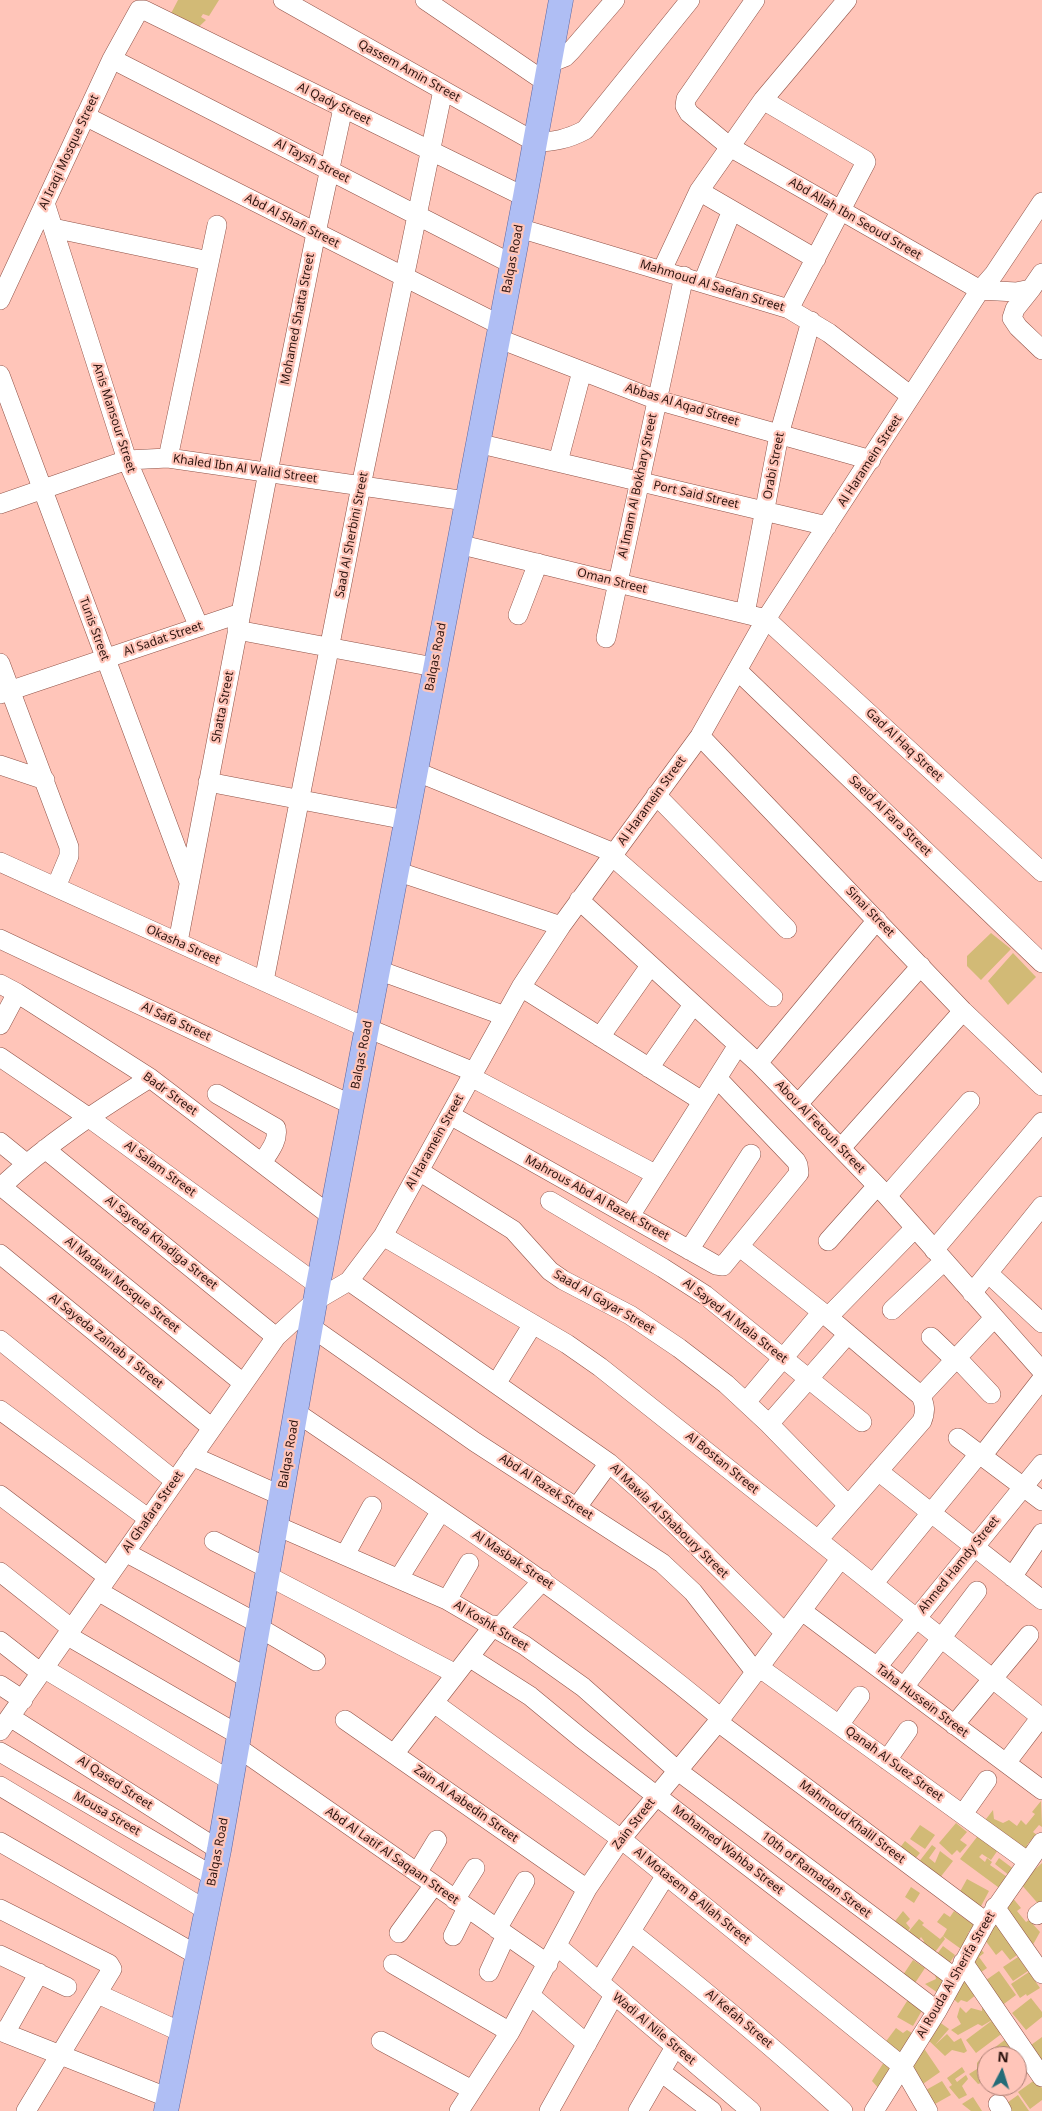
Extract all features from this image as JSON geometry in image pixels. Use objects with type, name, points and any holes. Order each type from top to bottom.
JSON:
[{"type":"main road","name":"Balqas Road","points":[[167,2104],[219,1850],[331,1216],[561,0]]},
{"type":"street","name":"Qassem Amin Street","points":[[283,0],[535,142]]},
{"type":"street","points":[[425,0],[548,73],[571,51],[616,0]]},
{"type":"street","points":[[535,142],[552,142],[569,138],[585,130],[690,0]]},
{"type":"street","name":"Abd Allah Ibn Seoud Street","points":[[755,0],[685,102],[686,110],[730,147],[980,290]]},
{"type":"street","points":[[662,270],[699,191],[764,100],[847,0]]},
{"type":"street","name":"Al Iraqi Mosque Street","points":[[0,300],[112,59],[137,11],[144,10]]},
{"type":"street","name":"Al Qady Street","points":[[144,10],[525,197]]},
{"type":"street","name":"Al Taysh Street","points":[[112,59],[512,264]]},
{"type":"street","name":"Saad Al Sherbini Street","points":[[264,981],[403,276],[418,216],[443,90]]},
{"type":"street","points":[[764,100],[865,160],[865,168],[789,309]]},
{"type":"street","name":"Mohamed Shatta Street","points":[[268,472],[343,108]]},
{"type":"street","name":"Abd Al Shafi Street","points":[[85,116],[403,276],[498,332]]},
{"type":"street","points":[[699,191],[816,259]]},
{"type":"street","name":"Al Haramein Street","points":[[317,1293],[349,1281],[383,1236],[521,987],[560,926],[700,736],[766,619],[980,290],[994,274],[1042,202]]},
{"type":"street","name":"Anis Mansour Street","points":[[45,203],[127,460],[199,627]]},
{"type":"street","points":[[703,282],[732,210]]},
{"type":"street","points":[[168,458],[217,226]]},
{"type":"street","points":[[53,228],[209,261]]},
{"type":"street","name":"Mahmoud Al Saefan Street","points":[[519,228],[789,309],[847,345],[911,396]]},
{"type":"street","points":[[1042,274],[1016,309],[1012,318],[1018,327],[1042,350]]},
{"type":"street","name":"Al Imam Al Bokhary Street","points":[[606,638],[684,276]]},
{"type":"street","points":[[980,290],[1016,292],[1031,289]]},
{"type":"street","name":"Orabi Street","points":[[745,614],[779,434],[811,321]]},
{"type":"street","name":"Abbas Al Aqad Street","points":[[498,332],[582,371],[657,400],[870,460]]},
{"type":"street","points":[[558,462],[582,371]]},
{"type":"street","name":"Tunis Street","points":[[0,375],[189,882]]},
{"type":"street","name":"Port Said Street","points":[[477,443],[827,526]]},
{"type":"street","name":"Khaled Ibn Al Walid Street","points":[[0,504],[127,460],[168,458],[466,501]]},
{"type":"street","name":"Shatta Street","points":[[178,942],[268,472]]},
{"type":"street","name":"Oman Street","points":[[458,544],[766,619]]},
{"type":"street","points":[[518,615],[538,563]]},
{"type":"street","name":"Gad Al Haq Street","points":[[766,619],[1042,872]]},
{"type":"street","name":"Al Sadat Street","points":[[5,692],[199,627],[239,622],[329,647],[434,668]]},
{"type":"street","points":[[0,662],[5,692],[44,780],[69,847],[69,856],[56,887]]},
{"type":"street","name":"Saeid Al Fara Street","points":[[737,670],[1042,963]]},
{"type":"street","name":"Sinai Street","points":[[700,736],[963,1011],[1042,1086]]},
{"type":"street","points":[[0,764],[44,780]]},
{"type":"street","points":[[415,771],[613,855],[773,996]]},
{"type":"street","points":[[208,782],[406,820]]},
{"type":"street","points":[[656,795],[787,929]]},
{"type":"street","name":"Okasha Street","points":[[0,862],[472,1075],[655,1174]]},
{"type":"street","points":[[396,871],[560,926]]},
{"type":"street","name":"Abou Al Fetouh Street","points":[[579,900],[758,1063],[882,1191],[1042,1371]]},
{"type":"street","points":[[758,1063],[877,920]]},
{"type":"street","name":"Al Safa Street","points":[[0,939],[352,1105]]},
{"type":"street","points":[[600,1037],[650,966]]},
{"type":"street","points":[[798,1104],[921,966]]},
{"type":"street","points":[[378,970],[505,1016]]},
{"type":"street","name":"Badr Street","points":[[0,984],[150,1078],[331,1216]]},
{"type":"street","points":[[521,987],[702,1101]]},
{"type":"street","points":[[0,1025],[17,993]]},
{"type":"street","points":[[649,1068],[693,1005]]},
{"type":"street","points":[[841,1148],[963,1011]]},
{"type":"street","points":[[630,1216],[738,1045]]},
{"type":"street","name":"Al Salam Street","points":[[0,1057],[88,1117],[317,1293]]},
{"type":"street","points":[[1,1188],[45,1149],[88,1117],[150,1078]]},
{"type":"street","name":"Mahrous Abd Al Razek Street","points":[[450,1115],[720,1266],[726,1264],[798,1173],[798,1164],[717,1078]]},
{"type":"street","points":[[217,1094],[276,1128],[276,1140],[262,1163]]},
{"type":"street","points":[[828,1242],[882,1191],[970,1101]]},
{"type":"street","points":[[892,1310],[939,1256],[1042,1122]]},
{"type":"street","points":[[0,1142],[27,1164]]},
{"type":"street","name":"Al Sayeda Khadiga Street","points":[[45,1149],[276,1337]]},
{"type":"street","points":[[689,1250],[751,1154]]},
{"type":"street","name":"Saad Al Gayar Street","points":[[419,1171],[513,1230],[550,1271],[563,1280],[630,1315],[679,1348],[726,1384],[769,1424],[848,1505]]},
{"type":"street","name":"Al Madawi Mosque Street","points":[[1,1188],[243,1383]]},
{"type":"street","name":"Al Sayed Al Mala Street","points":[[550,1201],[685,1281],[862,1422]]},
{"type":"street","points":[[972,1293],[1038,1219]]},
{"type":"street","points":[[746,1402],[783,1358],[916,1228]]},
{"type":"street","name":"Al Bostan Street","points":[[383,1236],[567,1344],[632,1391],[1042,1718]]},
{"type":"street","points":[[740,1247],[826,1315],[921,1396],[925,1404],[925,1413],[922,1421],[818,1540]]},
{"type":"street","name":"Al Sayeda Zainab 1 Street","points":[[0,1254],[212,1428]]},
{"type":"street","points":[[988,1273],[1042,1322]]},
{"type":"street","name":"Al Mawla Al Shaboury Street","points":[[349,1281],[609,1463],[641,1491],[785,1634]]},
{"type":"street","name":"Al Ghafara Street","points":[[5,1724],[276,1337],[317,1293]]},
{"type":"street","points":[[921,1396],[994,1318]]},
{"type":"street","points":[[496,1384],[533,1324]]},
{"type":"street","name":"Abd Al Razek Street","points":[[311,1327],[475,1442],[645,1550],[678,1576],[758,1670]]},
{"type":"street","points":[[769,1424],[848,1334]]},
{"type":"street","points":[[931,1337],[991,1394]]},
{"type":"street","points":[[0,1340],[175,1481]]},
{"type":"street","points":[[873,1584],[1042,1379]]},
{"type":"street","points":[[0,1410],[149,1519]]},
{"type":"street","name":"Al Masbak Street","points":[[296,1413],[543,1580],[636,1648],[720,1720]]},
{"type":"street","points":[[958,1438],[1042,1501]]},
{"type":"street","points":[[192,1456],[282,1496]]},
{"type":"street","points":[[577,1507],[609,1463]]},
{"type":"street","name":"Ahmed Hamdy Street","points":[[877,1667],[1042,1464]]},
{"type":"street","points":[[878,1471],[1042,1600]]},
{"type":"street","points":[[0,1495],[103,1584],[249,1678]]},
{"type":"street","points":[[345,1555],[372,1506]]},
{"type":"street","points":[[399,1578],[441,1511]]},
{"type":"street","name":"Al Koshk Street","points":[[277,1526],[448,1600],[496,1627],[547,1660],[583,1687],[678,1771]]},
{"type":"street","points":[[1012,1576],[1042,1533]]},
{"type":"street","points":[[214,1541],[456,1674]]},
{"type":"street","points":[[126,1552],[259,1625],[316,1661]]},
{"type":"street","name":"Zain Street","points":[[459,2111],[531,1996],[587,1889],[621,1839],[720,1720],[841,1558]]},
{"type":"street","points":[[448,1600],[469,1563]]},
{"type":"street","name":"Abd Al Latif Al Saqaan Street","points":[[0,1572],[70,1632],[238,1741],[417,1873],[548,1964]]},
{"type":"street","points":[[394,1754],[469,1657],[543,1580]]},
{"type":"street","points":[[904,1687],[977,1591]]},
{"type":"street","name":"Taha Hussein Street","points":[[802,1611],[1042,1790]]},
{"type":"street","points":[[954,1725],[1029,1635]]},
{"type":"street","points":[[0,1641],[43,1671],[231,1781]]},
{"type":"street","name":"Mohamed Wahba Street","points":[[469,1657],[530,1696],[937,2011]]},
{"type":"street","name":"Qanah Al Suez Street","points":[[758,1670],[839,1725],[1027,1861]]},
{"type":"street","points":[[0,1685],[23,1700]]},
{"type":"street","points":[[839,1725],[860,1696]]},
{"type":"street","name":"Al Motasem B Allah Street","points":[[434,1703],[621,1839],[902,2066],[928,2111]]},
{"type":"street","points":[[1006,1763],[1042,1718]]},
{"type":"street","name":"Zain Al Aabedin Street","points":[[345,1720],[587,1889]]},
{"type":"street","name":"Mahmoud Khalil Street","points":[[720,1720],[991,1915],[1042,1974]]},
{"type":"street","name":"Al Qased Street","points":[[5,1724],[219,1850]]},
{"type":"street","points":[[887,1760],[908,1730]]},
{"type":"street","name":"Mousa Street","points":[[0,1752],[213,1876]]},
{"type":"street","name":"10th of Ramadan Street","points":[[678,1771],[959,1970],[1042,2078]]},
{"type":"street","points":[[963,1814],[987,1780]]},
{"type":"street","points":[[0,1786],[206,1910]]},
{"type":"street","points":[[417,1873],[438,1840]]},
{"type":"street","points":[[0,1842],[197,1955]]},
{"type":"street","name":"Al Rouda Al Sherifa Street","points":[[874,2111],[937,2011],[991,1915],[1042,1842]]},
{"type":"street","points":[[453,1936],[461,1904],[475,1868]]},
{"type":"street","points":[[599,1982],[666,1875]]},
{"type":"street","points":[[489,1972],[501,1932],[525,1881]]},
{"type":"street","points":[[399,1933],[434,1885]]},
{"type":"street","points":[[0,1909],[108,1964],[112,1969],[62,2055],[26,2111]]},
{"type":"street","name":"Al Kefah Street","points":[[631,1932],[711,1995],[844,2111]]},
{"type":"street","name":"Wadi Al Nile Street","points":[[557,1946],[751,2111]]},
{"type":"street","points":[[0,1955],[67,1987]]},
{"type":"street","points":[[393,1964],[510,2032]]},
{"type":"street","points":[[39,1973],[2,2032],[62,2055],[167,2104]]},
{"type":"street","points":[[98,1994],[181,2032]]},
{"type":"street","points":[[549,2111],[614,1995]]},
{"type":"street","points":[[531,1996],[587,2044]]},
{"type":"street","points":[[381,2041],[472,2090]]},
{"type":"street","points":[[638,2111],[675,2047]]},
{"type":"street","points":[[660,2072],[712,2111]]},
{"type":"building","points":[[178,0],[219,0],[209,16],[203,14],[201,17],[206,20],[188,37],[165,25]]},
{"type":"building","points":[[991,933],[1011,949],[981,980],[967,966],[967,956]]},
{"type":"building","points":[[1013,953],[1036,977],[1008,1005],[988,981]]},
{"type":"building","points":[[1041,1801],[1042,1827],[1039,1825],[1033,1832],[1041,1838],[1033,1838],[1027,1845],[1031,1849],[1026,1855],[983,1823],[993,1810],[994,1819],[1003,1823],[1009,1820],[1017,1826],[1021,1820],[1026,1825],[1035,1814],[1032,1812]]},
{"type":"building","points":[[956,1823],[967,1832],[960,1840],[967,1845],[960,1853],[957,1850],[952,1855],[939,1843]]},
{"type":"building","points":[[920,1825],[935,1835],[925,1849],[910,1839]]},
{"type":"building","points":[[980,1833],[1000,1847],[991,1860],[982,1854],[979,1857],[985,1862],[987,1858],[992,1862],[990,1865],[1010,1879],[1002,1890],[960,1859]]},
{"type":"building","points":[[905,1841],[920,1853],[914,1860],[899,1849]]},
{"type":"building","points":[[932,1845],[936,1848],[929,1858],[935,1863],[940,1851],[953,1861],[939,1879],[918,1863]]},
{"type":"building","points":[[999,1858],[1015,1870],[1010,1876],[995,1864]]},
{"type":"building","points":[[1042,1863],[1042,1906],[1041,1907],[1020,1883]]},
{"type":"building","points":[[967,1879],[989,1891],[979,1910],[957,1897]]},
{"type":"building","points":[[911,1887],[920,1893],[914,1903],[905,1897]]},
{"type":"building","points":[[1011,1896],[1021,1908],[1017,1911],[1026,1922],[1029,1920],[1040,1932],[1030,1950],[999,1908]]},
{"type":"building","points":[[903,1911],[910,1919],[906,1923],[910,1928],[905,1936],[892,1925]]},
{"type":"building","points":[[954,1911],[974,1925],[968,1933],[971,1936],[961,1949],[943,1936],[947,1929],[937,1922],[944,1913],[950,1917]]},
{"type":"building","points":[[919,1919],[924,1923],[922,1925],[940,1939],[943,1936],[945,1939],[932,1956],[919,1947],[924,1941],[921,1937],[915,1945],[905,1936]]},
{"type":"building","points":[[996,1923],[1020,1953],[1010,1960],[1002,1950],[996,1955],[985,1940]]},
{"type":"building","points":[[943,1946],[955,1955],[946,1968],[934,1958]]},
{"type":"building","points":[[978,1946],[984,1953],[979,1957],[987,1968],[977,1975],[968,1962]]},
{"type":"building","points":[[1018,1957],[1028,1971],[1013,1981],[1003,1967]]},
{"type":"building","points":[[913,1960],[925,1968],[913,1986],[901,1978]]},
{"type":"building","points":[[999,1971],[1016,1995],[997,2009],[979,1985]]},
{"type":"building","points":[[1029,1972],[1040,1988],[1020,1998],[1011,1984]]},
{"type":"building","points":[[935,1974],[947,1982],[938,1993],[925,1984],[936,1979]]},
{"type":"building","points":[[959,1974],[977,1994],[967,2002],[961,2000],[958,2003],[949,1995]]},
{"type":"building","points":[[909,1998],[924,2007],[913,2026],[897,2017]]},
{"type":"building","points":[[1031,1998],[1042,2012],[1042,2017],[1026,2030],[1012,2013]]},
{"type":"building","points":[[982,2003],[992,2020],[982,2026],[978,2024],[958,2035],[951,2030],[961,2024],[957,2017],[960,2007],[966,2013],[971,2008],[982,2011]]},
{"type":"building","points":[[998,2016],[1008,2029],[985,2046],[977,2046],[976,2053],[966,2040]]},
{"type":"building","points":[[938,2021],[949,2029],[935,2045],[947,2034],[954,2042],[961,2038],[967,2051],[964,2053],[952,2050],[945,2056],[925,2037]]},
{"type":"building","points":[[896,2028],[903,2033],[907,2030],[915,2035],[909,2044],[906,2042],[901,2057],[884,2044]]},
{"type":"building","points":[[1010,2036],[1017,2046],[997,2046]]},
{"type":"building","points":[[1042,2037],[1042,2060],[1040,2061],[1031,2045]]},
{"type":"building","points":[[921,2044],[940,2072],[920,2086],[908,2068]]},
{"type":"building","points":[[884,2062],[896,2070],[882,2092],[872,2081]]},
{"type":"building","points":[[962,2067],[965,2072],[955,2079],[957,2082],[966,2075],[968,2079],[962,2086],[967,2095],[959,2099],[949,2087],[952,2085],[947,2078]]},
{"type":"building","points":[[977,2069],[977,2083],[969,2074]]},
{"type":"building","points":[[1036,2079],[1042,2088],[1042,2100],[1030,2109],[1021,2096],[1027,2096],[1027,2086]]},
{"type":"building","points":[[942,2081],[951,2095],[935,2104],[926,2090]]},
{"type":"building","points":[[1019,2096],[1029,2111],[1008,2111],[1004,2105]]},
{"type":"building","points":[[973,2097],[982,2111],[971,2111],[962,2104]]}]
